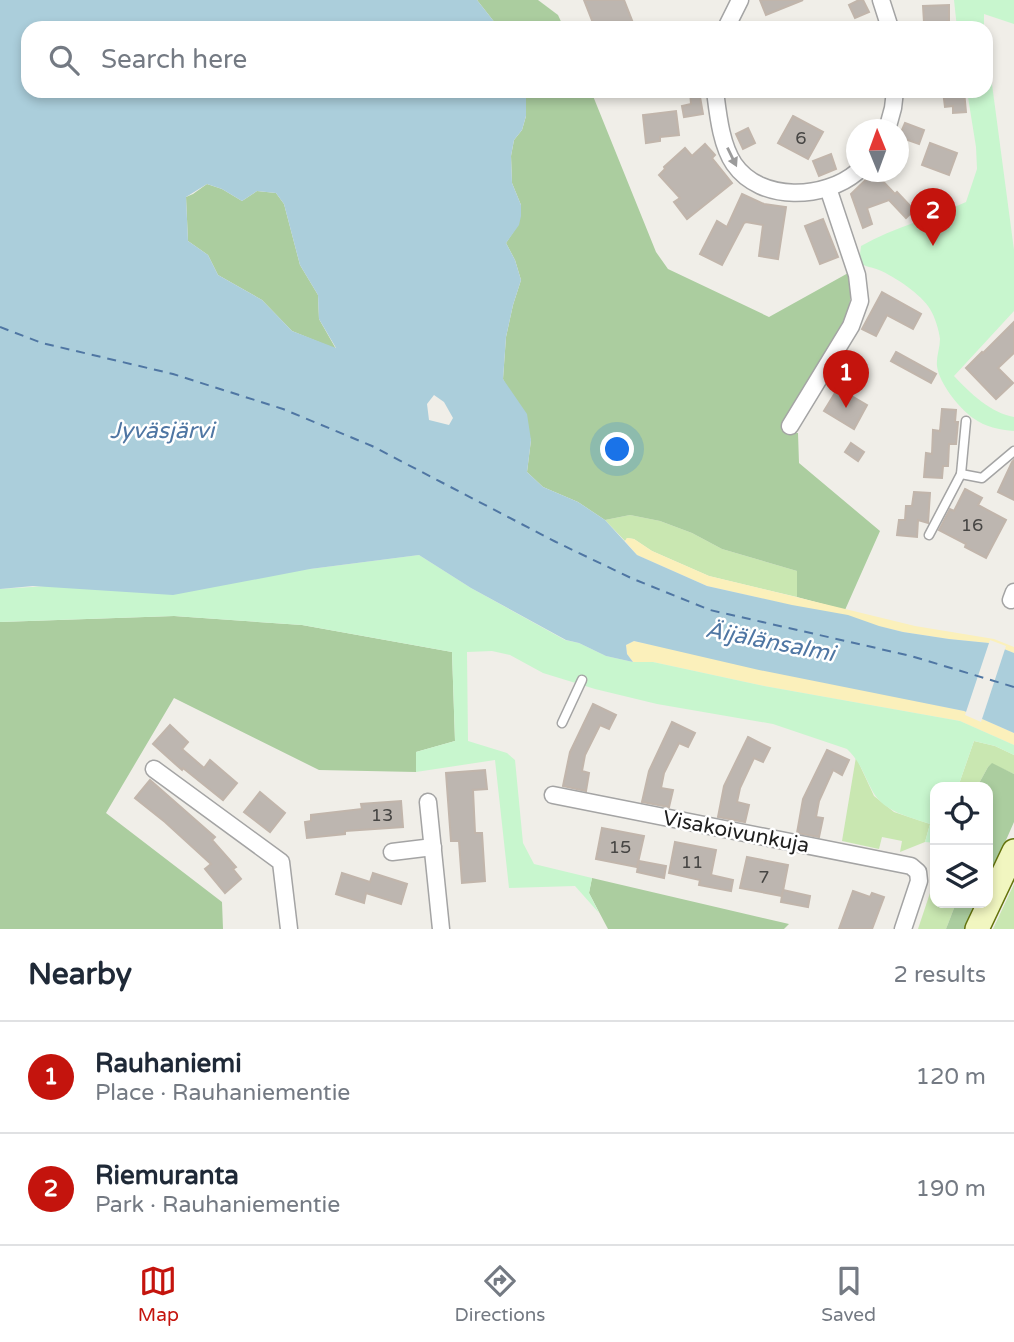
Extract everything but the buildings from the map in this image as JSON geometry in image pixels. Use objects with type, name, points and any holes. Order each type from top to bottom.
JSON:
[{"type":"main road","points":[[977,929],[1014,852]]},
{"type":"street","points":[[730,21],[740,0]]},
{"type":"street","points":[[881,0],[888,21]]},
{"type":"street","points":[[716,98],[724,140],[733,163],[745,177],[763,187],[782,192],[828,188],[846,181]]},
{"type":"street","points":[[890,119],[894,98]]},
{"type":"street","points":[[790,426],[850,326],[860,301],[857,275],[828,188]]},
{"type":"street","points":[[153,769],[281,862],[289,929]]},
{"type":"street","name":"Visakoivunkuja","points":[[552,795],[911,866],[918,872],[919,881],[903,929]]},
{"type":"street","points":[[428,802],[441,929]]},
{"type":"street","points":[[392,852],[433,847]]},
{"type":"lane","points":[[929,535],[961,474],[965,421]]},
{"type":"lane","points":[[961,474],[982,478],[1014,451]]},
{"type":"lane","points":[[562,723],[582,680]]},
{"type":"green space","points":[[477,0],[538,0],[558,15],[561,21],[494,21]]},
{"type":"green space","points":[[954,0],[1014,0],[1014,24],[984,14],[984,21],[956,21]]},
{"type":"green space","points":[[993,92],[1014,250],[1014,311],[954,376],[989,407],[1014,417],[1014,431],[982,424],[950,395],[939,373],[937,363],[940,339],[930,309],[900,281],[859,263],[861,246],[966,202],[977,169],[968,98],[993,98]]},
{"type":"green space","points":[[526,98],[594,98],[656,252],[668,269],[769,317],[850,272],[848,314],[791,412],[783,420],[784,430],[798,433],[799,463],[880,531],[845,610],[797,597],[797,571],[722,549],[692,533],[660,521],[630,515],[605,520],[578,502],[543,487],[527,472],[531,440],[503,379],[506,337],[521,280],[506,243],[518,225],[521,205],[512,183],[511,156],[514,140],[522,130],[526,116]]},
{"type":"green space","points":[[207,184],[242,201],[257,191],[276,193],[284,204],[300,265],[318,295],[319,319],[336,349],[292,331],[262,300],[218,275],[208,255],[188,241],[186,197]]},
{"type":"green space","points":[[630,515],[660,521],[692,533],[722,549],[797,571],[797,597],[709,576],[652,551],[634,539],[627,538],[625,541],[605,520]]},
{"type":"green space","points":[[419,555],[471,588],[565,640],[579,643],[606,656],[633,662],[653,662],[764,686],[960,721],[1014,745],[1014,755],[995,746],[974,741],[960,782],[930,782],[930,824],[898,813],[878,799],[859,764],[847,749],[773,724],[657,704],[595,689],[543,673],[510,655],[492,651],[467,652],[468,741],[507,753],[515,760],[523,843],[534,864],[592,878],[589,893],[599,913],[575,886],[509,888],[495,760],[416,772],[416,752],[455,741],[452,652],[302,625],[174,616],[0,622],[0,589],[310,569]]},
{"type":"green space","points":[[174,616],[302,625],[452,652],[455,741],[416,752],[416,772],[319,770],[174,698],[106,813],[222,902],[223,929],[0,929],[0,622]]},
{"type":"green space","points":[[974,741],[995,746],[1014,755],[1014,774],[992,764],[980,782],[960,782]]},
{"type":"green space","points":[[856,757],[874,796],[894,812],[930,824],[925,842],[900,852],[902,841],[882,837],[879,849],[842,841]]},
{"type":"green space","points":[[992,763],[1014,774],[1014,822],[993,870],[993,782],[980,782]]},
{"type":"green space","points":[[930,824],[930,842],[925,842]]},
{"type":"green space","points":[[592,878],[789,924],[784,929],[608,929],[589,893]]},
{"type":"green space","points":[[1014,884],[1014,929],[993,929]]},
{"type":"green space","points":[[930,893],[930,908],[954,908],[946,929],[918,929]]},
{"type":"green space","points":[[954,908],[976,908],[966,929],[946,929]]},
{"type":"sand","points":[[627,538],[709,576],[915,626],[994,639],[1014,647],[1014,653],[989,643],[903,632],[707,586],[637,555],[625,541]]},
{"type":"sand","points":[[634,641],[964,711],[1014,733],[1014,745],[960,721],[764,686],[653,662],[633,662],[627,654],[626,645]]},
{"type":"water","name":"Jyväsjärvi","points":[[0,0],[477,0],[494,21],[21,21],[21,98],[526,98],[526,116],[522,130],[514,140],[511,156],[512,183],[521,205],[521,216],[519,225],[506,243],[521,280],[506,337],[503,379],[527,414],[531,440],[527,472],[543,487],[578,502],[605,520],[637,555],[707,586],[848,615],[903,632],[989,643],[1014,653],[1014,733],[964,711],[759,670],[634,641],[626,645],[627,654],[633,662],[606,656],[566,640],[471,588],[419,555],[310,569],[173,595],[33,586],[0,589]],"holes":[[[207,184],[242,201],[257,191],[276,193],[284,204],[300,265],[318,295],[319,319],[336,348],[292,331],[262,300],[218,275],[208,255],[188,241],[186,197]],[[434,395],[444,402],[453,418],[449,425],[429,420],[427,404]]]},
{"type":"pier","points":[[990,640],[1006,646],[981,722],[965,715]]},
{"type":"ferry route","points":[[0,327],[42,343],[173,374],[283,409],[372,446],[631,578],[710,610],[911,656],[1014,687]]},
{"type":"place","name":"Riemuranta","points":[[933,246]]},
{"type":"place","name":"Rauhaniemi","points":[[846,408]]},
{"type":"water label","name":"Äijälänsalmi","points":[[770,642]]}]
